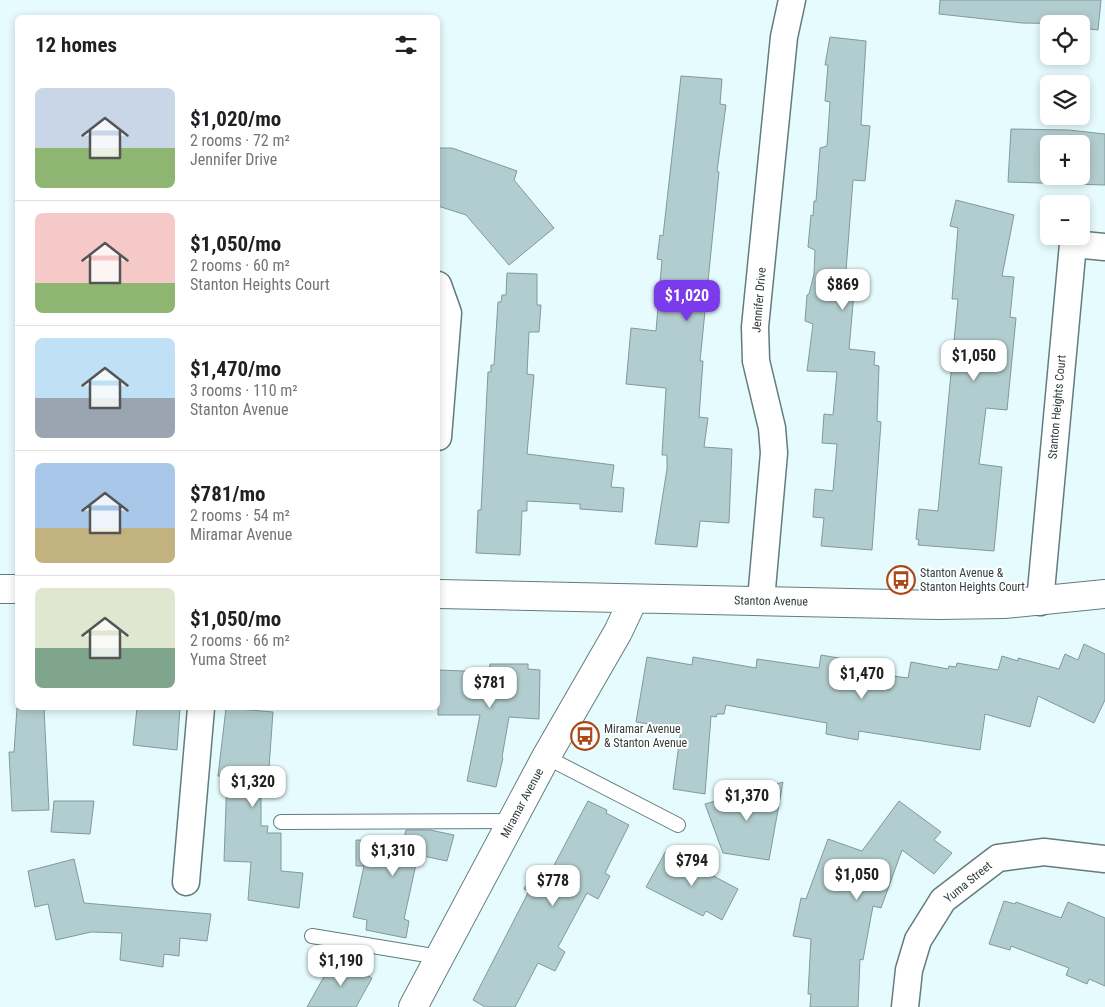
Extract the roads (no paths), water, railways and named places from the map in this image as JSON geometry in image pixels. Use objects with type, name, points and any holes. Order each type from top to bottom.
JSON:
[{"type":"street","name":"Jennifer Drive","points":[[761,600],[774,453],[772,428],[756,361],[755,327],[784,36],[792,0]]},
{"type":"street","name":"Stanton Heights Court","points":[[1040,602],[1072,244],[1105,247]]},
{"type":"street","points":[[440,291],[448,313],[440,412]]},
{"type":"street","points":[[0,589],[15,589]]},
{"type":"street","name":"Stanton Avenue","points":[[440,594],[633,600],[761,600],[938,605],[1040,602],[1105,594]]},
{"type":"street","name":"Miramar Avenue","points":[[414,1007],[546,757],[618,632],[633,600]]},
{"type":"street","points":[[186,882],[201,710]]},
{"type":"street","name":"Yuma Street","points":[[905,1007],[909,970],[918,940],[944,900],[998,858],[1044,852],[1105,860]]},
{"type":"lane","points":[[546,757],[678,825]]},
{"type":"lane","points":[[281,822],[513,821]]},
{"type":"lane","points":[[312,936],[439,957]]},
{"type":"place","name":"Stanton Avenue & Stanton Heights Court","points":[[901,580]]},
{"type":"place","name":"Miramar Avenue & Stanton Avenue","points":[[585,736]]}]
